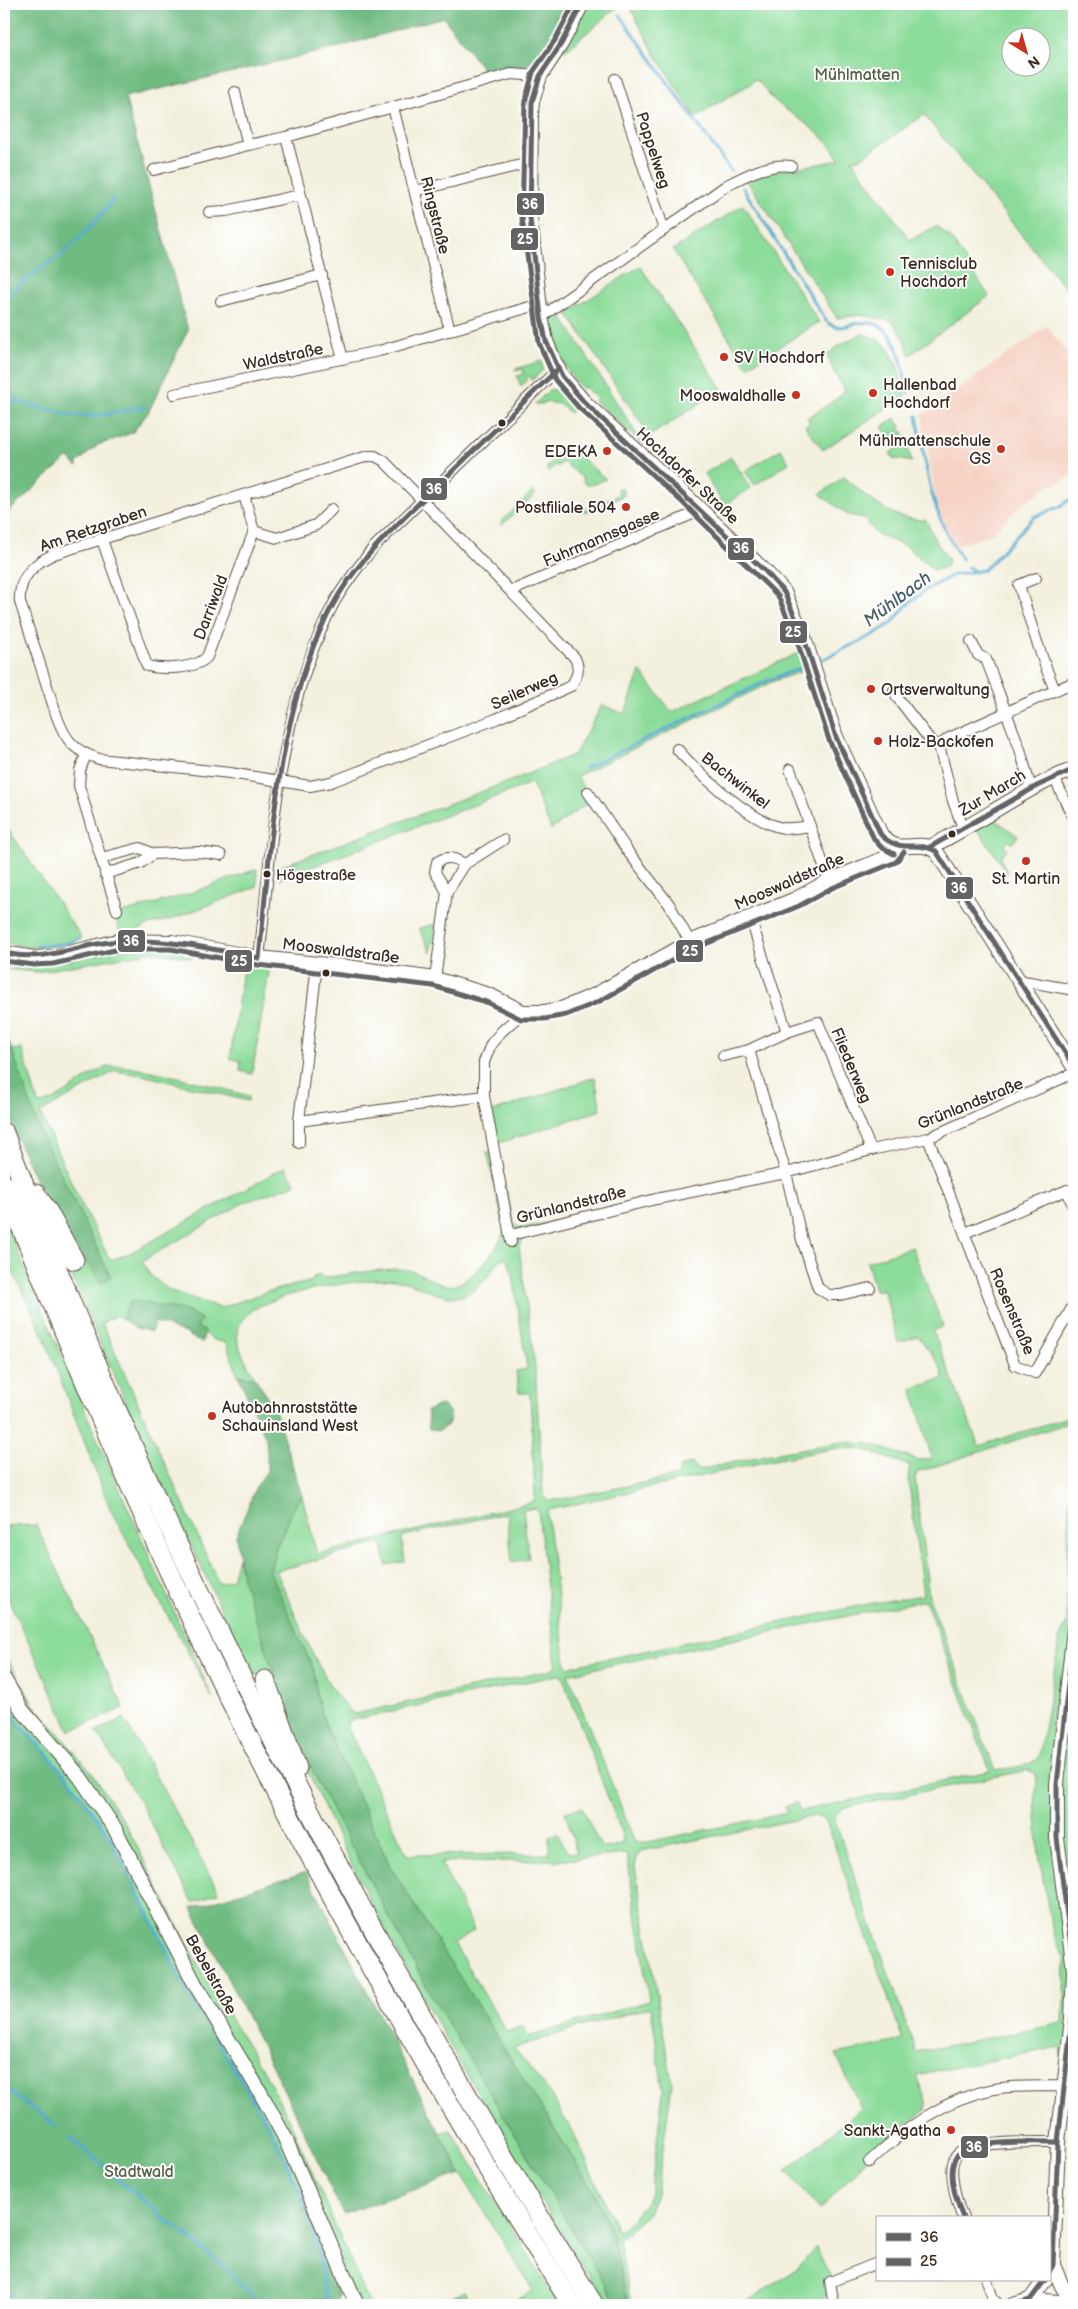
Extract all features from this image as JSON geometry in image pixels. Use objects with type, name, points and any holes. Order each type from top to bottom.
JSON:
[{"type":"highway","points":[[4,1133],[17,1169],[118,1411],[252,1700],[380,1943],[465,2093],[551,2238],[594,2305]]},
{"type":"highway","points":[[17,1169],[48,1212],[74,1260]]},
{"type":"highway","points":[[4,1184],[105,1430],[174,1582],[234,1707],[302,1838],[449,2105],[572,2305]]},
{"type":"highway","points":[[264,1680],[295,1757],[306,1803]]},
{"type":"street","name":"Hochdorfer Straße","points":[[582,4],[561,44],[540,76],[532,102],[530,218],[546,341],[558,369],[585,403],[702,510],[784,592],[801,629],[836,737],[878,830],[886,841],[898,848]]},
{"type":"street","points":[[154,170],[286,137],[511,74],[540,76]]},
{"type":"street","name":"Pappelweg","points":[[615,79],[664,230]]},
{"type":"street","points":[[235,92],[248,145]]},
{"type":"street","name":"Ringstraße","points":[[393,108],[450,331]]},
{"type":"street","name":"Waldstraße","points":[[174,394],[343,359],[286,137]]},
{"type":"street","points":[[415,191],[530,163]]},
{"type":"street","points":[[343,359],[541,310],[664,230],[727,185],[744,176],[780,164],[791,166]]},
{"type":"street","points":[[209,212],[226,211],[300,195]]},
{"type":"street","points":[[221,301],[322,275]]},
{"type":"street","points":[[259,958],[280,782],[305,670],[334,603],[349,579],[374,547],[558,369]]},
{"type":"street","name":"Am Retzgraben","points":[[86,755],[64,735],[20,596],[25,578],[40,560],[280,482],[375,456],[384,461],[422,499]]},
{"type":"street","points":[[244,495],[254,530],[277,538],[316,525],[332,509]]},
{"type":"street","name":"Seilerweg","points":[[280,782],[310,786],[331,782],[496,719],[571,686],[577,676],[579,667],[575,658],[422,499]]},
{"type":"street","name":"Fuhrmannsgasse","points":[[511,591],[702,510]]},
{"type":"street","name":"Darriwald","points":[[102,540],[147,666],[162,670],[202,662],[206,657],[254,530]]},
{"type":"street","points":[[1036,578],[1019,585],[1043,663],[1055,690]]},
{"type":"street","points":[[971,642],[978,655],[986,659],[1020,749],[1031,789]]},
{"type":"street","points":[[939,746],[949,738],[1074,682]]},
{"type":"street","points":[[894,690],[897,697],[930,740],[939,746],[953,801],[964,830]]},
{"type":"street","name":"Bachwinkel","points":[[677,749],[692,766],[729,797],[760,819],[783,828],[810,826]]},
{"type":"street","points":[[117,910],[79,786],[80,770],[86,755],[99,759],[230,773],[280,782]]},
{"type":"street","points":[[790,769],[829,881]]},
{"type":"street","name":"Zur March","points":[[930,847],[964,830],[1031,789],[1074,769]]},
{"type":"street","points":[[1054,777],[1074,820]]},
{"type":"street","points":[[588,792],[612,829],[669,904],[690,942]]},
{"type":"street","points":[[435,979],[447,892],[465,864],[503,840]]},
{"type":"street","points":[[898,848],[930,847],[941,858],[1074,1067]]},
{"type":"street","points":[[101,858],[140,848],[153,854],[199,852],[221,855]]},
{"type":"street","name":"Mooswaldstraße","points":[[4,953],[34,958],[53,957],[118,941],[172,942],[259,958],[435,979],[489,995],[523,1012],[544,1012],[564,1008],[595,995],[690,942],[796,899],[829,881],[893,855],[898,848]]},
{"type":"street","points":[[105,874],[141,863],[153,854]]},
{"type":"street","points":[[447,892],[435,872],[437,862],[443,858],[453,858],[465,864]]},
{"type":"street","points":[[750,917],[787,1032]]},
{"type":"street","points":[[299,1143],[298,1121],[317,964]]},
{"type":"street","points":[[1018,980],[1074,990]]},
{"type":"street","points":[[298,1121],[484,1096],[484,1062],[491,1044],[523,1012]]},
{"type":"street","name":"Fliederweg","points":[[723,1056],[749,1050],[787,1032],[818,1022],[872,1150]]},
{"type":"street","points":[[749,1050],[786,1173],[802,1240],[818,1288],[829,1295],[870,1288]]},
{"type":"street","name":"Grünlandstraße","points":[[484,1096],[493,1152],[511,1238],[656,1199],[786,1173],[872,1150],[928,1138],[1074,1073]]},
{"type":"street","name":"Rosenstraße","points":[[928,1138],[1016,1365],[1035,1373],[1074,1304]]},
{"type":"street","points":[[965,1234],[1067,1190],[1074,1209]]},
{"type":"street","points":[[1074,1629],[1057,1784],[1056,1811],[1057,1838],[1074,1970],[1072,2018],[1058,2142],[1051,2268],[1074,2303]]},
{"type":"street","name":"Bebelstraße","points":[[4,1679],[22,1710],[80,1777],[115,1829],[195,1984],[260,2092],[284,2136],[357,2305]]},
{"type":"street","points":[[869,2162],[903,2131],[950,2104],[996,2089],[1064,2086]]},
{"type":"street","points":[[961,2216],[952,2177],[952,2164],[957,2155],[966,2150],[993,2144],[1058,2142]]},
{"type":"street","points":[[834,2305],[830,2282],[876,2263]]},
{"type":"street","points":[[988,2282],[993,2299],[999,2305]]},
{"type":"street","points":[[1030,2300],[1044,2282]]},
{"type":"street","points":[[1013,2305],[1030,2300],[1074,2303]]},
{"type":"shaded area","name":"Mühlmattenschule GS","points":[[1047,326],[1074,362],[1074,476],[1047,487],[1024,502],[992,534],[955,546],[944,525],[936,500],[922,415]]},
{"type":"green space","points":[[4,4],[573,4],[560,33],[546,52],[535,61],[522,67],[488,76],[443,17],[332,49],[125,97],[188,330],[148,413],[132,433],[98,445],[77,463],[77,467],[68,457],[4,516]]},
{"type":"green space","points":[[573,4],[621,4],[565,51],[554,41],[570,14]]},
{"type":"green space","name":"Mühlmatten","points":[[628,4],[1074,4],[1074,299],[924,115],[859,159],[852,160],[910,240],[936,226],[950,237],[989,296],[910,355],[903,337],[892,321],[860,315],[837,318],[744,176],[839,160],[826,141],[810,126],[773,99],[755,79],[749,85],[696,118],[655,54]]},
{"type":"green space","points":[[743,205],[819,322],[747,367],[673,250]]},
{"type":"green space","points":[[640,266],[722,389],[650,436],[567,313]]},
{"type":"green space","points":[[560,314],[645,447],[595,401],[597,399],[585,387],[582,389],[570,373],[558,349],[549,321]]},
{"type":"green space","name":"Hallenbad Hochdorf","points":[[861,334],[881,342],[888,349],[897,366],[905,396],[823,450],[805,426],[810,423],[807,418],[838,398],[845,390],[834,372],[827,355],[838,346]]},
{"type":"green space","points":[[542,361],[543,370],[532,380],[530,376],[527,377],[527,380],[521,387],[517,376],[524,374],[523,369],[516,371],[515,369]]},
{"type":"green space","points":[[559,389],[577,407],[570,413],[560,404],[543,402],[543,404],[535,404],[549,390]]},
{"type":"green space","points":[[895,418],[901,427],[899,429],[901,432],[903,431],[912,462],[893,458],[890,453],[898,448],[882,427]]},
{"type":"green space","points":[[566,445],[606,479],[589,486],[583,481],[584,479],[563,462],[557,467],[555,465],[549,472],[546,469]]},
{"type":"green space","points":[[781,449],[789,463],[755,485],[745,471]]},
{"type":"green space","points":[[731,457],[751,488],[724,505],[704,474]]},
{"type":"green space","points":[[844,477],[881,507],[902,517],[926,520],[936,542],[949,560],[947,566],[934,571],[907,547],[875,533],[864,518],[848,515],[820,494]]},
{"type":"green space","points":[[621,487],[625,495],[584,513],[583,510],[619,495],[617,489]]},
{"type":"green space","points":[[533,491],[536,494],[502,525],[500,523]]},
{"type":"green space","points":[[800,652],[806,670],[774,681],[577,776],[590,801],[551,830],[532,783],[280,879],[281,866],[518,778],[575,754],[602,705],[625,714],[640,671],[672,712]]},
{"type":"green space","points":[[994,819],[1018,836],[1012,844],[1007,840],[1004,846],[1007,850],[1000,857],[1008,874],[976,827]]},
{"type":"green space","points":[[4,823],[81,939],[52,947],[4,943]]},
{"type":"green space","points":[[257,869],[257,887],[172,919],[148,925],[132,933],[119,930],[115,915],[185,895]]},
{"type":"green space","points":[[436,924],[431,949],[431,953],[419,928]]},
{"type":"green space","points":[[140,945],[196,952],[192,958],[152,952],[37,972],[6,969],[16,962],[52,964]]},
{"type":"green space","points":[[244,962],[270,966],[252,1074],[240,1071],[241,1061],[230,1058]]},
{"type":"green space","points":[[4,1027],[40,1131],[111,1277],[101,1283],[82,1257],[37,1183],[18,1141],[4,1102]]},
{"type":"green space","points":[[22,1049],[38,1103],[40,1104],[56,1098],[107,1067],[118,1066],[176,1077],[249,1096],[248,1101],[142,1075],[115,1071],[40,1113],[79,1199],[110,1260],[130,1253],[285,1167],[296,1184],[243,1203],[142,1261],[150,1275],[169,1290],[221,1308],[266,1292],[313,1281],[313,1277],[321,1275],[322,1278],[368,1271],[409,1270],[447,1286],[467,1278],[493,1252],[499,1243],[504,1227],[487,1152],[497,1151],[514,1224],[521,1228],[698,1193],[525,1236],[519,1247],[535,1366],[543,1494],[550,1501],[678,1476],[679,1467],[692,1463],[700,1470],[766,1455],[842,1442],[870,1444],[918,1460],[932,1459],[912,1389],[944,1378],[939,1364],[918,1336],[898,1342],[884,1290],[875,1290],[867,1262],[912,1247],[943,1326],[933,1331],[979,1446],[1074,1415],[1074,1424],[1068,1423],[918,1472],[915,1477],[929,1597],[995,1770],[1019,1766],[1031,1763],[1039,1757],[1060,1636],[1067,1623],[1067,1545],[1071,1466],[1074,1449],[1074,2067],[1062,2064],[1061,2047],[916,2075],[927,2104],[926,2110],[881,2144],[820,2210],[786,2171],[861,2109],[836,2054],[903,2040],[826,1821],[821,1817],[815,1816],[641,1851],[636,1858],[635,1867],[672,2083],[657,2193],[646,2216],[619,2240],[631,2305],[628,2305],[613,2238],[596,2195],[390,1866],[325,1724],[316,1692],[314,1670],[270,1572],[275,1550],[293,1510],[302,1496],[317,1554],[530,1503],[535,1499],[530,1393],[519,1393],[516,1371],[527,1369],[513,1276],[508,1261],[504,1258],[500,1260],[474,1291],[462,1296],[445,1296],[413,1284],[396,1280],[382,1280],[320,1288],[277,1299],[260,1306],[247,1314],[238,1329],[237,1335],[245,1360],[255,1378],[238,1375],[226,1343],[214,1340],[197,1327],[201,1319],[137,1301],[129,1302],[122,1319],[117,1315],[102,1323],[219,1584],[232,1579],[238,1557],[242,1577],[290,1721],[322,1791],[430,1993],[617,2305],[607,2305],[503,2137],[387,1933],[312,1782],[269,1679],[251,1673],[138,1432],[68,1267],[82,1257],[12,1050]],"holes":[[[838,1448],[862,1449],[910,1466],[908,1475],[923,1595],[868,1604],[570,1667],[566,1665],[547,1515],[549,1510],[778,1459]],[[536,1508],[556,1664],[552,1670],[355,1714],[344,1705],[322,1671],[276,1571],[379,1543],[382,1544],[386,1565],[405,1562],[402,1539],[404,1536],[507,1513],[512,1562],[529,1559],[523,1510]],[[925,1600],[990,1771],[800,1811],[797,1803],[785,1806],[787,1813],[648,1842],[635,1842],[568,1674]],[[558,1675],[562,1676],[621,1832],[623,1838],[621,1844],[607,1848],[601,1847],[582,1808],[565,1812],[577,1853],[568,1853],[557,1833],[549,1836],[549,1854],[407,1855],[347,1726],[348,1721]],[[1028,1770],[1034,1773],[1037,1778],[1035,1805],[1039,1855],[1054,1937],[1065,1959],[1063,2023],[916,2052],[835,1821],[836,1814],[843,1808]],[[627,1854],[649,2001],[528,2037],[523,2026],[507,2032],[454,1944],[474,1930],[441,1862],[566,1860]],[[651,2007],[663,2091],[651,2190],[638,2213],[618,2232],[576,2138],[549,2092],[514,2048]]]},
{"type":"green space","points":[[595,1077],[601,1110],[496,1144],[492,1112]]},
{"type":"green space","points":[[4,1218],[94,1432],[213,1699],[111,1511],[44,1337],[4,1253]]},
{"type":"green space","points":[[137,1301],[187,1311],[201,1319],[197,1327],[205,1331],[202,1343],[185,1333],[155,1322],[151,1332],[136,1328],[122,1319],[129,1302]]},
{"type":"green space","points":[[238,1375],[255,1378],[274,1407],[302,1496],[293,1510],[275,1550],[270,1572],[314,1670],[316,1692],[325,1724],[390,1866],[596,2195],[613,2238],[628,2305],[617,2305],[430,1993],[322,1791],[290,1721],[242,1577],[236,1536],[256,1487],[267,1471],[267,1452],[266,1439]]},
{"type":"green space","points":[[440,1405],[448,1410],[450,1419],[448,1425],[438,1431],[429,1429],[427,1411]]},
{"type":"green space","points":[[36,1525],[124,1708],[70,1731],[4,1590],[4,1526]]},
{"type":"green space","points":[[4,1652],[33,1704],[90,1770],[125,1823],[206,1980],[265,2073],[290,2122],[370,2305],[350,2305],[344,2292],[338,2297],[328,2262],[277,2139],[190,1996],[107,1832],[70,1780],[11,1715],[4,1701]]},
{"type":"green space","name":"Stadtwald","points":[[4,1701],[11,1715],[70,1780],[107,1832],[190,1996],[277,2139],[328,2262],[339,2305],[4,2305]]},
{"type":"green space","points":[[124,1718],[219,1892],[193,1903],[141,1804],[96,1731]]},
{"type":"green space","points":[[306,1872],[461,2174],[343,2214],[281,2084],[192,1908]]},
{"type":"green space","points":[[451,2130],[559,2305],[507,2305],[533,2291],[461,2174],[440,2133]]},
{"type":"green space","points":[[816,2247],[830,2276],[826,2284],[825,2296],[816,2305],[742,2305],[799,2267]]},
{"type":"green space","points":[[465,2291],[472,2305],[447,2305],[445,2301]]},
{"type":"waterway","points":[[620,15],[731,171]]},
{"type":"waterway","points":[[743,188],[826,321],[833,326],[839,327],[869,323],[880,326],[889,333],[899,355],[908,393]]},
{"type":"waterway","points":[[4,298],[38,270],[61,256],[98,219],[114,198]]},
{"type":"waterway","points":[[4,398],[64,414],[95,416],[144,407]]},
{"type":"waterway","points":[[917,416],[931,490],[943,526],[962,559]]},
{"type":"waterway","name":"Mühlbach","points":[[815,663],[873,635],[892,623],[906,606],[924,591],[953,575],[984,570],[1034,517],[1059,507],[1074,497]]},
{"type":"waterway","name":"Mühlbach","points":[[968,567],[976,572]]},
{"type":"waterway","name":"Mühlbach","points":[[585,768],[769,680],[809,665]]},
{"type":"waterway","points":[[37,946],[66,944],[79,939]]},
{"type":"waterway","points":[[6,964],[18,966]]},
{"type":"waterway","points":[[4,1699],[17,1721],[70,1780],[107,1832],[190,1996],[272,2131],[308,2210],[319,2257],[327,2305]]},
{"type":"waterway","points":[[4,2088],[57,2126]]},
{"type":"waterway","points":[[70,2137],[143,2201],[223,2265],[261,2305]]},
{"type":"waterway","points":[[4,2286],[16,2305]]},
{"type":"transit line","name":"25","points":[[574,4],[555,40],[533,72],[525,102],[522,218],[539,343],[555,380],[579,408],[682,502],[778,596],[797,641],[829,740],[874,839],[881,847],[894,854]]},
{"type":"transit line","name":"36","points":[[582,4],[561,44],[540,76],[532,102],[530,218],[541,317],[546,341],[562,376],[585,403],[766,572],[784,592],[804,638],[836,737],[881,835],[888,841],[901,846],[921,847],[936,851],[1074,1067]]},
{"type":"transit line","name":"36","points":[[259,958],[273,820],[281,772],[290,724],[302,678],[318,635],[348,580],[371,552],[396,525],[558,369]]},
{"type":"transit line","name":"36","points":[[930,847],[1037,786],[1074,769]]},
{"type":"transit line","name":"25","points":[[4,961],[34,965],[53,964],[119,949],[171,949],[258,965],[433,986],[486,1002],[521,1019],[545,1019],[566,1015],[598,1002],[693,949],[799,906],[832,888],[896,862],[904,852]]},
{"type":"transit line","name":"36","points":[[4,953],[37,956],[105,942],[139,941],[191,945],[259,958]]},
{"type":"transit line","name":"36","points":[[1050,2270],[1053,2265],[1058,2142],[1072,2018],[1074,1970],[1057,1838],[1057,1784],[1074,1629]]},
{"type":"transit line","name":"36","points":[[962,2216],[954,2190],[952,2175],[954,2161],[960,2154],[971,2148],[1001,2143],[1058,2142]]},
{"type":"transit line","name":"36","points":[[1013,2305],[1030,2300],[1044,2282]]},
{"type":"place","name":"Tennisclub Hochdorf","points":[[890,272]]},
{"type":"place","name":"SV Hochdorf","points":[[724,357]]},
{"type":"place","name":"Hallenbad Hochdorf","points":[[873,393]]},
{"type":"place","name":"Mooswaldhalle","points":[[796,395]]},
{"type":"place","name":"Mühlmattenschule GS","points":[[1001,449]]},
{"type":"place","name":"EDEKA","points":[[607,451]]},
{"type":"place","name":"Postfiliale 504","points":[[626,507]]},
{"type":"place","name":"Ortsverwaltung","points":[[871,689]]},
{"type":"place","name":"Holz-Backofen","points":[[878,741]]},
{"type":"place","name":"St. Martin","points":[[1026,861]]},
{"type":"place","name":"Högestraße","points":[[267,874]]},
{"type":"place","name":"Autobahnraststätte Schauinsland West","points":[[212,1416]]},
{"type":"place","name":"Sankt-Agatha","points":[[951,2130]]}]
